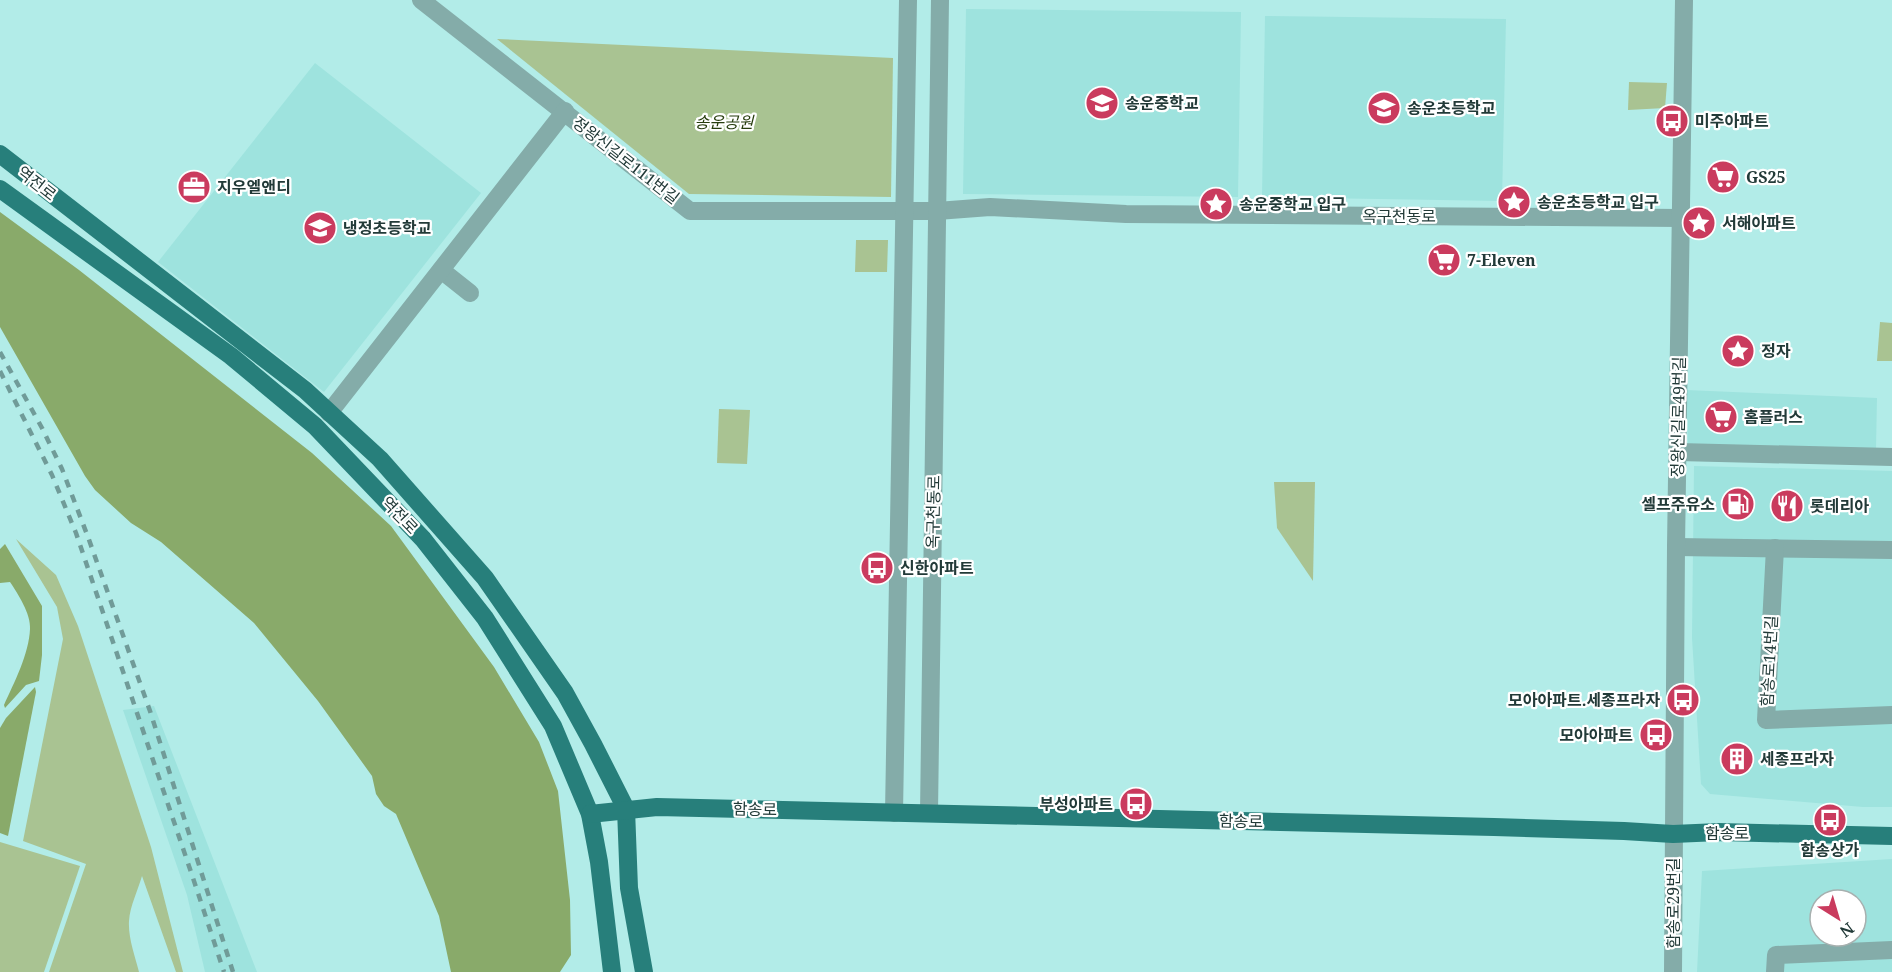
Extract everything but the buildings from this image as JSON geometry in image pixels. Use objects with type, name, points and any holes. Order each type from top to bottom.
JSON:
[{"type":"main road","name":"역전로","points":[[0,154],[305,390],[380,459],[485,578],[565,693],[626,809],[629,888],[644,972]]},
{"type":"main road","name":"역전로","points":[[0,189],[231,356],[315,426],[423,539],[486,618],[553,726],[590,814],[599,862],[612,972]]},
{"type":"main road","name":"함송로","points":[[590,814],[657,807],[1506,827],[1673,834],[1719,832],[1892,836]]},
{"type":"street","name":"정왕신길로111번길","points":[[421,0],[690,211],[905,211]]},
{"type":"street","name":"옥구천동로","points":[[894,813],[908,0]]},
{"type":"street","name":"옥구천동로","points":[[929,813],[940,0]]},
{"type":"street","name":"정왕신길로49번길","points":[[1673,834],[1684,0]]},
{"type":"street","points":[[330,413],[565,111]]},
{"type":"street","name":"옥구천동로","points":[[905,211],[990,207],[1126,214],[1681,218]]},
{"type":"street","points":[[441,270],[470,293]]},
{"type":"street","points":[[1678,452],[1892,457]]},
{"type":"street","points":[[1676,547],[1892,550]]},
{"type":"street","name":"함송로14번길","points":[[1774,548],[1766,720],[1892,715]]},
{"type":"street","name":"함송로29번길","points":[[1673,834],[1673,972]]},
{"type":"street","points":[[1775,972],[1776,955],[1892,950]]},
{"type":"shaded area","name":"송운중학교","points":[[966,9],[1241,12],[1238,197],[963,194]]},
{"type":"shaded area","name":"송운초등학교","points":[[1265,16],[1506,19],[1502,201],[1262,197]]},
{"type":"shaded area","name":"냉정초등학교","points":[[315,63],[481,193],[324,392],[158,262]]},
{"type":"shaded area","points":[[1686,390],[1877,398],[1876,449],[1688,446]]},
{"type":"shaded area","points":[[1694,466],[1892,471],[1892,807],[1863,807],[1710,794],[1701,784],[1692,638]]},
{"type":"shaded area","points":[[154,706],[257,972],[205,972],[187,895],[123,710]]},
{"type":"shaded area","points":[[1892,859],[1892,972],[1697,972],[1702,871]]},
{"type":"green space","name":"송운공원","points":[[497,39],[893,58],[891,197],[689,194]]},
{"type":"green space","points":[[1629,82],[1667,83],[1665,108],[1628,110]]},
{"type":"green space","points":[[0,212],[79,270],[312,453],[391,526],[494,667],[539,742],[558,791],[570,900],[571,955],[560,972],[451,972],[439,916],[396,814],[384,806],[376,794],[372,776],[318,701],[254,623],[161,542],[131,523],[95,490],[0,327]]},
{"type":"green space","points":[[856,240],[888,240],[887,272],[855,272]]},
{"type":"green space","points":[[1880,322],[1892,323],[1892,361],[1877,361]]},
{"type":"green space","points":[[719,409],[750,410],[747,464],[717,463]]},
{"type":"green space","points":[[1274,482],[1315,482],[1313,581],[1277,528]]},
{"type":"green space","points":[[16,539],[56,575],[78,626],[151,847],[183,972],[176,972],[142,876],[132,904],[129,921],[139,972],[49,972],[86,864],[23,841],[63,639],[57,607]]},
{"type":"green space","points":[[5,544],[42,606],[42,655],[39,681],[26,685],[5,708],[4,705],[24,658],[30,623],[20,598],[10,582],[0,583],[0,549]]},
{"type":"green space","points":[[35,687],[36,692],[8,836],[0,833],[0,728],[6,718]]},
{"type":"green space","points":[[0,842],[80,866],[44,972],[0,972]]},
{"type":"railway","points":[[0,352],[62,469],[88,537],[150,711],[233,972]]},
{"type":"railway","points":[[0,371],[52,475],[76,533],[224,972]]},
{"type":"place","name":"송운중학교","points":[[1102,103]]},
{"type":"place","name":"송운초등학교","points":[[1384,108]]},
{"type":"place","name":"미주아파트","points":[[1672,121]]},
{"type":"place","name":"GS25","points":[[1723,177]]},
{"type":"place","name":"지우엘앤디","points":[[194,187]]},
{"type":"place","name":"송운초등학교 입구","points":[[1514,202]]},
{"type":"place","name":"송운중학교 입구","points":[[1216,204]]},
{"type":"place","name":"서해아파트","points":[[1699,223]]},
{"type":"place","name":"냉정초등학교","points":[[320,228]]},
{"type":"place","name":"7-Eleven","points":[[1444,260]]},
{"type":"place","name":"정자","points":[[1738,351]]},
{"type":"place","name":"홈플러스","points":[[1721,417]]},
{"type":"place","name":"셀프주유소","points":[[1738,504]]},
{"type":"place","name":"롯데리아","points":[[1787,506]]},
{"type":"place","name":"신한아파트","points":[[877,568]]},
{"type":"place","name":"모아아파트.세종프라자","points":[[1683,700]]},
{"type":"place","name":"모아아파트","points":[[1656,735]]},
{"type":"place","name":"세종프라자","points":[[1737,759]]},
{"type":"place","name":"부성아파트","points":[[1136,804]]},
{"type":"place","name":"함송상가","points":[[1830,820]]}]
